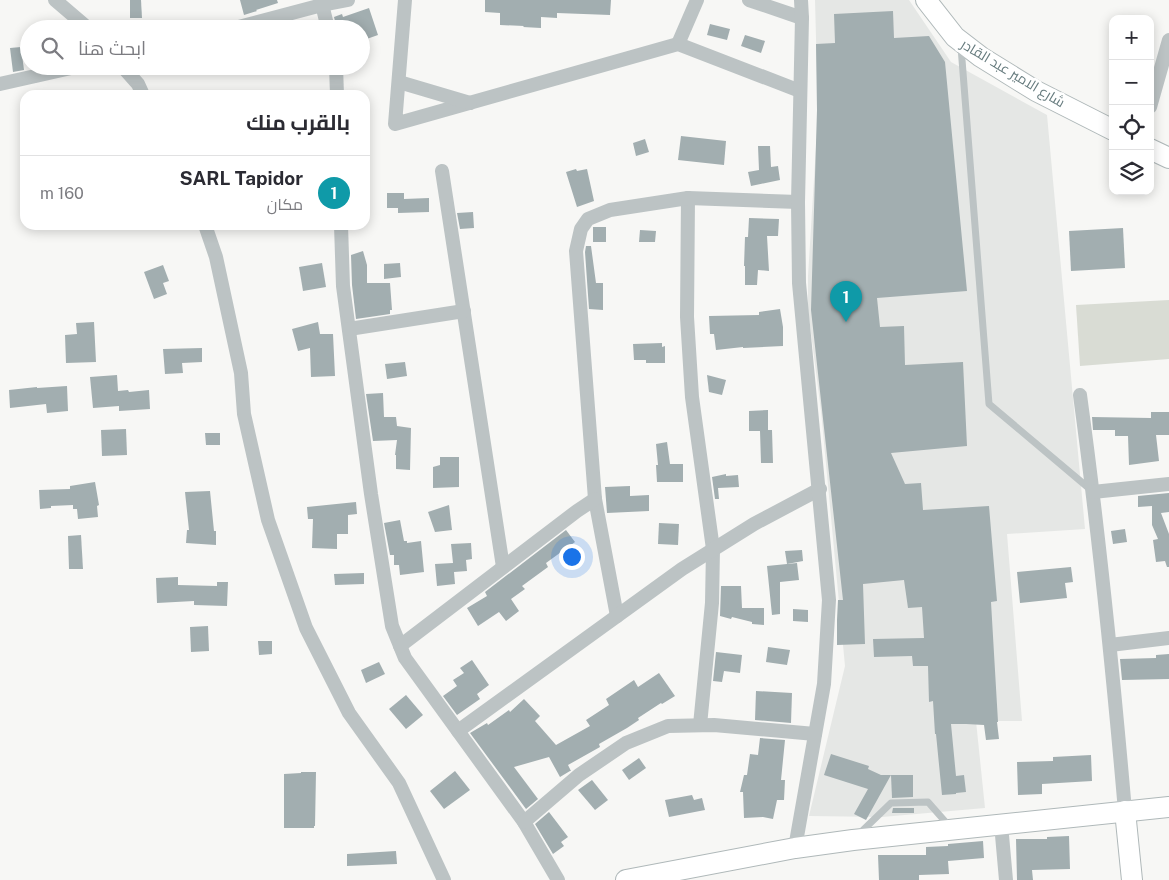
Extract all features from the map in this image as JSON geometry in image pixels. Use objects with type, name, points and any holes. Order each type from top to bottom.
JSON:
[{"type":"main road","name":"شارع الامير عبد القادر","points":[[926,0],[955,38],[981,57],[1036,91],[1109,128]]},
{"type":"main road","points":[[1154,150],[1169,158]]},
{"type":"main road","points":[[626,880],[795,848],[853,840],[1169,807]]},
{"type":"main road","points":[[1125,811],[1132,880]]},
{"type":"street","points":[[55,0],[78,20]]},
{"type":"street","points":[[262,20],[322,3],[348,0]]},
{"type":"street","points":[[405,0],[396,124],[678,44],[800,91]]},
{"type":"street","points":[[678,44],[697,0]]},
{"type":"street","points":[[749,0],[802,18]]},
{"type":"street","points":[[795,848],[824,684],[829,600],[799,283],[798,202],[801,0]]},
{"type":"street","points":[[322,3],[326,20]]},
{"type":"street","points":[[1151,105],[1167,56],[1169,40]]},
{"type":"street","points":[[0,84],[40,75]]},
{"type":"street","points":[[130,75],[141,90]]},
{"type":"street","points":[[336,75],[336,90]]},
{"type":"street","points":[[399,82],[471,103]]},
{"type":"street","points":[[442,171],[503,567]]},
{"type":"street","points":[[617,616],[594,499],[576,251],[581,229],[588,219],[610,210],[688,198],[798,202]]},
{"type":"street","points":[[688,198],[687,317],[692,397],[713,549],[712,603],[700,725]]},
{"type":"street","points":[[207,230],[216,258],[241,373],[244,414],[268,520],[306,628],[349,714],[399,783],[444,880]]},
{"type":"street","points":[[341,230],[343,286],[371,494],[392,626],[405,658],[524,822],[558,880]]},
{"type":"street","points":[[349,329],[464,311]]},
{"type":"street","points":[[1080,395],[1110,645],[1125,811]]},
{"type":"street","points":[[1093,492],[1169,484]]},
{"type":"street","points":[[458,732],[682,568],[754,524],[820,489]]},
{"type":"street","points":[[400,646],[594,499]]},
{"type":"street","points":[[1110,645],[1169,638]]},
{"type":"street","points":[[524,822],[579,775],[626,743],[668,726],[714,725],[815,734]]},
{"type":"street","points":[[1001,824],[1006,880]]},
{"type":"lane","points":[[960,41],[989,404],[1093,492]]},
{"type":"lane","points":[[853,840],[891,803],[928,802],[952,829]]},
{"type":"shaded area","points":[[815,0],[909,0],[951,62],[1047,115],[1085,529],[1007,534],[1022,721],[976,721],[985,808],[882,817],[809,816],[845,666],[821,411],[808,310],[808,276],[818,114]]},
{"type":"shaded area","points":[[1169,300],[1169,359],[1080,366],[1076,305]]},
{"type":"building","points":[[130,0],[141,0],[142,18],[130,18]]},
{"type":"building","points":[[240,0],[277,0],[278,3],[244,15]]},
{"type":"building","points":[[485,0],[611,0],[610,15],[557,13],[557,18],[541,17],[541,28],[500,25],[500,13],[485,12]]},
{"type":"building","points":[[369,8],[378,35],[370,38],[370,20],[335,20],[334,17],[342,14],[343,17]]},
{"type":"building","points":[[893,11],[894,38],[929,36],[945,62],[967,291],[877,298],[880,327],[904,326],[905,365],[963,362],[967,446],[891,453],[905,484],[921,483],[923,510],[989,506],[997,601],[991,602],[999,739],[986,740],[984,725],[951,724],[956,776],[964,775],[966,792],[956,794],[942,795],[933,701],[929,702],[928,666],[913,666],[912,656],[874,657],[873,639],[924,638],[922,607],[908,608],[904,580],[863,584],[865,644],[837,645],[838,600],[843,600],[811,310],[817,110],[816,44],[835,43],[834,14]]},
{"type":"building","points":[[710,24],[730,29],[727,40],[707,35]]},
{"type":"building","points":[[745,35],[765,41],[761,53],[741,46]]},
{"type":"building","points":[[20,47],[20,71],[13,72],[10,48]]},
{"type":"building","points":[[681,136],[726,141],[724,165],[678,160]]},
{"type":"building","points":[[645,139],[649,152],[636,156],[633,143]]},
{"type":"building","points":[[758,146],[770,146],[771,167],[778,166],[780,180],[751,186],[748,172],[759,170]]},
{"type":"building","points":[[576,169],[577,171],[587,169],[594,201],[577,207],[566,172]]},
{"type":"building","points":[[387,193],[404,193],[404,199],[429,198],[429,212],[398,213],[398,208],[387,208]]},
{"type":"building","points":[[473,212],[474,228],[460,229],[457,213]]},
{"type":"building","points":[[749,218],[779,219],[778,236],[767,236],[769,271],[758,270],[757,285],[745,285],[745,237],[748,237]]},
{"type":"building","points":[[593,227],[606,227],[606,242],[593,242]]},
{"type":"building","points":[[1123,228],[1125,268],[1071,271],[1069,231]]},
{"type":"building","points":[[640,230],[656,231],[655,242],[639,242]]},
{"type":"building","points":[[586,246],[591,246],[596,283],[603,283],[603,310],[589,309]]},
{"type":"building","points":[[363,251],[367,265],[367,283],[390,283],[392,310],[390,310],[390,314],[356,319],[351,255]]},
{"type":"building","points":[[322,263],[326,287],[303,291],[299,267]]},
{"type":"building","points":[[400,263],[401,277],[384,279],[384,264]]},
{"type":"building","points":[[163,265],[169,281],[163,283],[167,294],[154,299],[144,272]]},
{"type":"building","points":[[780,309],[783,327],[783,346],[716,350],[714,334],[710,334],[709,316],[759,315],[759,312]]},
{"type":"building","points":[[94,322],[96,362],[66,363],[65,335],[77,334],[76,323]]},
{"type":"building","points":[[318,322],[320,334],[333,334],[335,376],[311,377],[310,348],[298,351],[292,329]]},
{"type":"building","points":[[662,343],[662,347],[665,346],[665,363],[646,363],[646,360],[634,360],[633,344]]},
{"type":"building","points":[[202,348],[202,362],[182,363],[183,373],[165,374],[163,349]]},
{"type":"building","points":[[405,362],[407,376],[387,379],[385,364]]},
{"type":"building","points":[[117,375],[118,391],[149,390],[150,409],[119,411],[119,406],[93,408],[90,377]]},
{"type":"building","points":[[707,375],[726,380],[722,395],[709,392]]},
{"type":"building","points":[[67,386],[68,411],[47,413],[46,404],[10,408],[9,390]]},
{"type":"building","points":[[383,393],[384,417],[396,417],[397,426],[411,428],[410,470],[396,469],[397,440],[373,441],[366,394]]},
{"type":"building","points":[[768,410],[768,430],[772,430],[773,463],[761,463],[760,431],[749,431],[749,411]]},
{"type":"building","points":[[1151,412],[1169,412],[1169,435],[1156,435],[1159,461],[1129,465],[1128,436],[1115,436],[1115,430],[1093,430],[1092,417],[1151,418]]},
{"type":"building","points":[[126,429],[127,455],[102,456],[101,430]]},
{"type":"building","points":[[205,433],[220,433],[220,445],[206,445]]},
{"type":"building","points":[[667,442],[670,464],[683,464],[683,482],[657,482],[656,444]]},
{"type":"building","points":[[440,457],[459,457],[459,487],[433,488],[433,467],[440,465]]},
{"type":"building","points":[[726,474],[726,476],[738,475],[739,487],[718,488],[719,499],[715,499],[712,477]]},
{"type":"building","points":[[95,482],[99,505],[97,506],[98,517],[78,519],[77,509],[73,509],[73,505],[51,506],[51,508],[40,509],[39,490],[70,489],[70,486]]},
{"type":"building","points":[[630,486],[630,496],[649,495],[649,511],[607,513],[605,487]]},
{"type":"building","points":[[210,491],[214,531],[216,531],[216,545],[186,543],[187,530],[189,530],[185,492]]},
{"type":"building","points":[[1169,493],[1169,512],[1161,513],[1169,534],[1169,567],[1167,567],[1165,561],[1156,562],[1153,540],[1158,539],[1152,525],[1152,506],[1138,507],[1138,496]]},
{"type":"building","points":[[356,502],[357,514],[348,515],[348,534],[337,534],[337,549],[312,548],[313,519],[308,519],[307,507]]},
{"type":"building","points":[[449,505],[452,530],[435,532],[428,512]]},
{"type":"building","points":[[400,520],[404,541],[407,541],[407,543],[421,541],[424,572],[400,575],[399,565],[394,565],[394,555],[390,555],[384,523]]},
{"type":"building","points":[[659,523],[679,524],[678,545],[658,544]]},
{"type":"building","points":[[1125,529],[1127,542],[1113,544],[1111,531]]},
{"type":"building","points":[[566,530],[575,542],[546,563],[548,567],[522,586],[525,589],[511,599],[519,611],[506,621],[499,612],[478,626],[467,608],[487,596],[485,592]]},
{"type":"building","points":[[81,535],[83,569],[69,569],[68,536]]},
{"type":"building","points":[[471,543],[472,559],[466,560],[467,571],[454,572],[455,584],[437,586],[435,564],[453,563],[451,544]]},
{"type":"building","points":[[802,550],[803,561],[787,564],[785,551]]},
{"type":"building","points":[[797,563],[799,580],[780,582],[780,614],[772,615],[767,566]]},
{"type":"building","points":[[1071,567],[1073,582],[1065,583],[1067,598],[1020,603],[1017,572]]},
{"type":"building","points":[[364,573],[364,584],[335,585],[334,574]]},
{"type":"building","points":[[178,577],[178,585],[217,586],[217,582],[228,582],[227,606],[194,605],[194,601],[157,603],[156,578]]},
{"type":"building","points":[[721,586],[741,586],[742,608],[764,608],[764,625],[720,616]]},
{"type":"building","points":[[793,609],[808,610],[808,622],[793,621]]},
{"type":"building","points":[[208,626],[209,651],[191,652],[190,627]]},
{"type":"building","points":[[258,641],[272,641],[272,654],[259,655]]},
{"type":"building","points":[[768,647],[790,650],[787,665],[766,662]]},
{"type":"building","points":[[716,652],[742,655],[740,673],[724,671],[722,682],[713,681]]},
{"type":"building","points":[[1169,654],[1169,679],[1122,680],[1120,659],[1156,658],[1156,655]]},
{"type":"building","points":[[472,660],[489,685],[477,694],[480,699],[457,715],[443,696],[457,686],[453,680],[464,673],[460,668]]},
{"type":"building","points":[[379,662],[385,674],[366,683],[361,670]]},
{"type":"building","points":[[659,673],[675,696],[661,703],[638,718],[639,720],[627,728],[599,744],[600,747],[568,765],[571,771],[560,777],[549,757],[514,767],[538,799],[526,809],[470,733],[487,723],[488,725],[509,710],[510,712],[524,699],[540,716],[535,721],[556,745],[590,726],[586,720],[609,705],[606,699],[634,680],[638,687]]},
{"type":"building","points":[[756,691],[792,693],[791,723],[755,720]]},
{"type":"building","points":[[406,695],[423,715],[406,729],[389,709]]},
{"type":"building","points":[[760,738],[785,740],[781,780],[785,780],[784,800],[777,800],[773,819],[763,817],[744,818],[743,792],[740,792],[744,775],[747,775],[750,754],[758,755]]},
{"type":"building","points":[[831,754],[869,766],[868,769],[881,775],[891,775],[866,820],[854,814],[868,789],[824,775]]},
{"type":"building","points":[[1091,755],[1092,781],[1042,784],[1042,794],[1018,795],[1017,762],[1053,761],[1053,757]]},
{"type":"building","points":[[639,758],[646,768],[629,780],[622,770]]},
{"type":"building","points":[[455,771],[470,790],[444,809],[430,791]]},
{"type":"building","points":[[316,772],[315,826],[314,828],[284,828],[284,774]]},
{"type":"building","points":[[891,775],[913,775],[913,797],[892,798]]},
{"type":"building","points":[[592,780],[608,800],[595,810],[578,790]]},
{"type":"building","points":[[692,795],[694,800],[702,798],[705,810],[669,817],[665,800]]},
{"type":"building","points":[[893,808],[914,808],[914,813],[892,813]]},
{"type":"building","points":[[549,812],[568,837],[561,842],[564,846],[553,854],[535,824]]},
{"type":"building","points":[[1069,836],[1070,869],[1032,870],[1033,880],[1017,880],[1016,839],[1047,839],[1047,837]]},
{"type":"building","points":[[983,841],[984,858],[948,861],[949,874],[919,875],[919,880],[879,880],[878,855],[926,855],[926,847]]},
{"type":"building","points":[[396,851],[397,864],[347,866],[347,854]]},
{"type":"place","name":"SARL Tapidor","points":[[846,322]]}]
